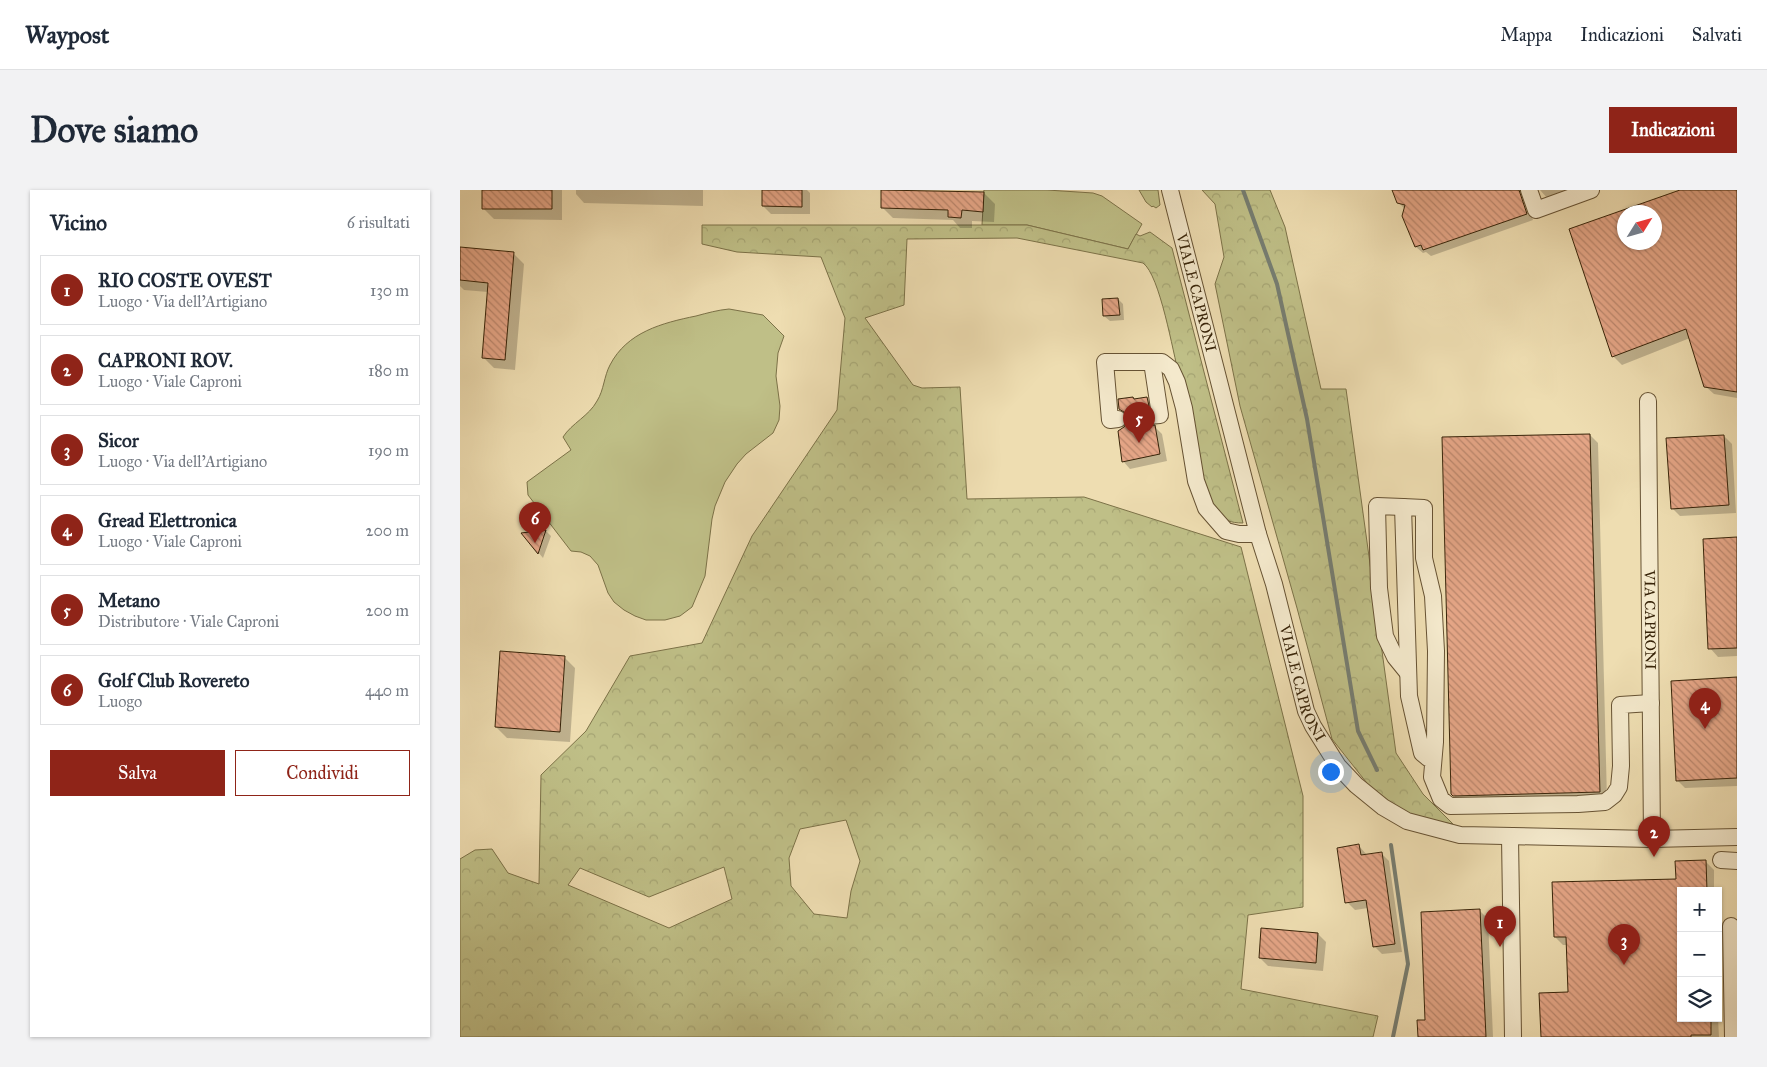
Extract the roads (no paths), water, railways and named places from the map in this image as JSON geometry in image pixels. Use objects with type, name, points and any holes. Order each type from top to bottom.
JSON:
[{"type":"street","name":"VIALE CAPRONI","points":[[1170,190],[1258,534],[1274,584],[1306,711],[1338,766],[1356,785],[1383,807],[1407,821],[1460,836],[1652,839],[1737,837]]},
{"type":"street","points":[[1529,190],[1536,210],[1591,190]]},
{"type":"street","points":[[1118,419],[1110,420],[1105,362],[1162,362],[1171,369],[1177,382],[1184,408],[1196,481],[1206,508],[1226,531],[1239,534],[1258,534]]},
{"type":"street","points":[[1136,417],[1160,415],[1152,362]]},
{"type":"street","name":"VIA CAPRONI","points":[[1648,400],[1652,839]]},
{"type":"street","points":[[1408,673],[1395,657],[1385,636],[1379,588],[1377,506],[1424,508],[1424,558],[1432,596],[1436,651],[1432,777],[1441,799],[1450,806],[1605,802],[1614,795],[1619,787],[1621,766],[1620,705],[1651,702]]},
{"type":"street","points":[[1404,507],[1409,696],[1422,752],[1428,758],[1433,759]]},
{"type":"street","points":[[1510,837],[1513,1037]]},
{"type":"street","points":[[1731,926],[1733,1037]]},
{"type":"waterway","points":[[1243,190],[1277,284],[1307,419],[1358,731],[1377,770]]},
{"type":"waterway","points":[[1391,845],[1408,964],[1393,1037]]},
{"type":"place","name":"Metano","points":[[1139,443]]},
{"type":"place","name":"Golf Club Rovereto","points":[[535,543]]},
{"type":"place","name":"Gread Elettronica","points":[[1705,729]]},
{"type":"place","name":"CAPRONI ROV.","points":[[1654,857]]},
{"type":"place","name":"RIO COSTE OVEST","points":[[1500,947]]},
{"type":"place","name":"Sicor","points":[[1624,965]]}]
